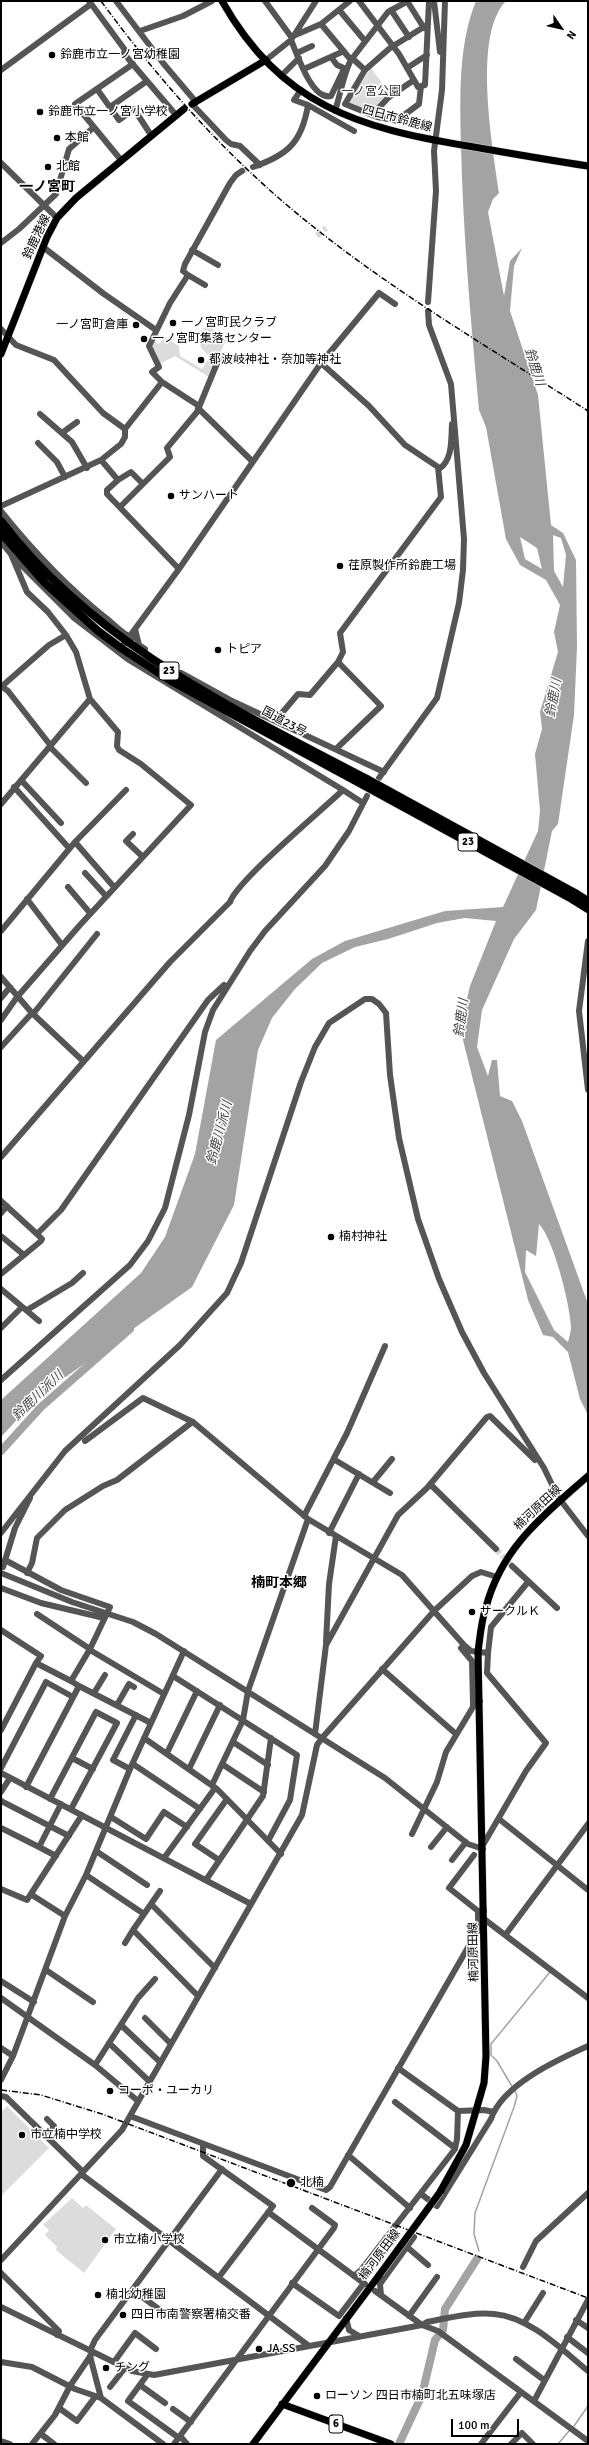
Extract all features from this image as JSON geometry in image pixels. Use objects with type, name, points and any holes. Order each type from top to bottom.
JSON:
[{"type":"highway","name":"国道23号","points":[[1,521],[41,568],[171,681],[365,782],[574,896],[588,901]]},
{"type":"highway","name":"国道23号","points":[[1,533],[28,565],[66,603],[125,642]]},
{"type":"highway","name":"国道23号","points":[[574,896],[588,909]]},
{"type":"main road","name":"四日市鈴鹿線","points":[[222,1],[236,23],[266,60],[301,90],[335,111],[376,128],[437,141],[588,166]]},
{"type":"main road","points":[[194,103],[266,60]]},
{"type":"main road","name":"鈴鹿港線","points":[[1,354],[43,247],[57,218],[71,202],[184,108]]},
{"type":"main road","name":"楠河原田線","points":[[253,2444],[440,2192],[466,2145],[484,2083],[486,2056],[484,1919],[481,1911],[483,1847],[476,1702],[478,1652],[485,1608],[497,1577],[521,1538],[588,1476]]},
{"type":"main road","name":"6","points":[[282,2404],[391,2444]]},
{"type":"street","points":[[116,1],[194,103],[226,140],[231,144],[240,146],[256,166],[271,161],[294,146],[308,105]]},
{"type":"street","points":[[140,31],[166,23],[204,3],[212,1]]},
{"type":"street","points":[[265,1],[292,38],[304,69],[314,88],[329,97],[335,93],[345,69],[352,59],[393,8],[407,1],[426,27]]},
{"type":"street","points":[[292,38],[316,1]]},
{"type":"street","points":[[340,1],[343,9],[365,41]]},
{"type":"street","points":[[266,60],[292,38],[321,24],[343,9],[350,1]]},
{"type":"street","points":[[359,1],[393,47],[418,87],[421,86]]},
{"type":"street","points":[[391,1],[393,8],[409,37]]},
{"type":"street","points":[[396,121],[418,106],[421,86],[425,85],[427,55],[426,27],[430,1]]},
{"type":"street","points":[[434,1],[442,73]]},
{"type":"street","points":[[428,302],[436,191],[437,141],[445,1]]},
{"type":"street","points":[[1,70],[90,3],[125,50],[124,53],[176,115]]},
{"type":"street","points":[[321,24],[344,51],[365,70]]},
{"type":"street","points":[[418,124],[396,121],[372,115],[345,104],[365,70],[393,47],[426,27]]},
{"type":"street","points":[[285,72],[298,55],[312,46]]},
{"type":"street","points":[[304,69],[344,51]]},
{"type":"street","points":[[407,68],[427,55]]},
{"type":"street","points":[[331,57],[335,64],[345,69]]},
{"type":"street","points":[[121,160],[75,104],[133,64]]},
{"type":"street","points":[[335,111],[346,80],[345,69]]},
{"type":"street","points":[[372,115],[389,97],[414,80]]},
{"type":"street","points":[[110,107],[147,81]]},
{"type":"street","points":[[97,89],[119,120],[134,109],[151,135]]},
{"type":"street","points":[[301,90],[294,100],[299,104],[308,105],[354,131]]},
{"type":"street","points":[[1,243],[56,194],[69,149],[94,127]]},
{"type":"street","points":[[1,163],[57,218]]},
{"type":"street","points":[[205,285],[183,271],[192,250],[230,183],[236,175],[242,171]]},
{"type":"street","points":[[43,247],[104,294],[156,330]]},
{"type":"street","points":[[192,250],[218,265]]},
{"type":"street","points":[[188,275],[156,330],[149,346],[159,367],[152,372],[162,382],[198,407],[252,461]]},
{"type":"street","points":[[125,642],[179,569],[321,363],[380,293],[396,304]]},
{"type":"street","points":[[379,778],[437,698],[459,603],[464,539],[454,412],[451,384],[429,325],[428,312]]},
{"type":"street","points":[[1,330],[16,345],[54,360],[103,413],[125,429]]},
{"type":"street","points":[[120,507],[170,457],[167,448],[192,419],[220,356]]},
{"type":"street","points":[[321,363],[370,406],[405,445],[439,469]]},
{"type":"street","points":[[1,506],[87,468],[101,460],[121,444],[125,437],[125,429],[162,382]]},
{"type":"street","points":[[439,469],[445,464],[448,458],[454,412]]},
{"type":"street","points":[[40,414],[72,442],[87,468]]},
{"type":"street","points":[[62,434],[77,422]]},
{"type":"street","points":[[38,443],[56,462],[65,477]]},
{"type":"street","points":[[101,460],[118,480]]},
{"type":"street","points":[[276,720],[298,694],[310,695],[338,662],[344,652],[340,633],[441,499],[439,469]]},
{"type":"street","points":[[143,484],[131,472],[118,480],[107,490],[106,494],[179,569]]},
{"type":"street","points":[[1,511],[42,560],[97,616],[124,632]]},
{"type":"street","points":[[1,542],[68,612],[129,660],[363,803]]},
{"type":"street","points":[[1,1020],[18,996],[90,913],[191,805],[141,764],[119,750],[117,746],[118,732],[90,698],[76,652],[66,635],[48,612],[27,592],[11,554]]},
{"type":"street","points":[[124,632],[128,628],[135,629]]},
{"type":"street","points":[[135,629],[139,645],[174,669],[230,700],[337,748],[384,772]]},
{"type":"street","points":[[124,632],[125,642]]},
{"type":"street","points":[[66,635],[49,645],[1,687],[8,691],[50,746],[86,783]]},
{"type":"street","points":[[125,642],[138,639]]},
{"type":"street","points":[[337,748],[381,706],[338,662]]},
{"type":"street","points":[[1,804],[90,698]]},
{"type":"street","points":[[21,780],[61,823]]},
{"type":"street","points":[[14,788],[69,848]]},
{"type":"street","points":[[1,931],[69,848],[126,790]]},
{"type":"street","points":[[1,1156],[170,962],[230,902],[233,895],[249,877],[343,790]]},
{"type":"street","points":[[1,1380],[130,1266],[148,1241],[166,1201],[193,1097],[205,1032],[218,1000],[265,932],[324,866],[349,830],[368,796]]},
{"type":"street","points":[[133,834],[126,841],[143,857]]},
{"type":"street","points":[[75,842],[114,887]]},
{"type":"street","points":[[85,873],[106,896]]},
{"type":"street","points":[[68,887],[90,913]]},
{"type":"street","points":[[27,899],[62,945]]},
{"type":"street","points":[[1,1047],[33,1014],[96,934]]},
{"type":"street","points":[[588,941],[579,1010],[588,1090]]},
{"type":"street","points":[[1,977],[33,1014],[83,1061]]},
{"type":"street","points":[[37,1234],[61,1210],[208,1000],[231,980]]},
{"type":"street","points":[[1,998],[10,987]]},
{"type":"street","points":[[1,1533],[36,1485],[82,1434],[180,1345],[227,1293],[241,1263],[301,1082],[315,1047],[329,1023],[365,998],[372,999],[386,1012],[390,1075],[399,1138],[410,1192],[430,1258],[466,1341],[484,1373],[588,1536]]},
{"type":"street","points":[[1,1201],[42,1238],[41,1241],[1,1274]]},
{"type":"street","points":[[1,1212],[7,1206]]},
{"type":"street","points":[[1,1236],[24,1255]]},
{"type":"street","points":[[2,1325],[25,1309],[72,1283],[83,1273]]},
{"type":"street","points":[[1,1289],[39,1321]]},
{"type":"street","points":[[164,1858],[200,1809],[214,1786],[222,1764],[243,1720],[248,1691],[306,1518],[335,1460],[385,1346]]},
{"type":"street","points":[[85,1441],[142,1398],[191,1424],[306,1518],[408,1580],[464,1645],[471,1651],[488,1653]]},
{"type":"street","points":[[326,1645],[398,1515],[430,1484],[487,1417],[490,1416],[544,1468]]},
{"type":"street","points":[[27,1573],[32,1562],[37,1538],[65,1510],[103,1486],[117,1480],[191,1424]]},
{"type":"street","points":[[373,1482],[392,1459]]},
{"type":"street","points":[[335,1460],[390,1493]]},
{"type":"street","points":[[329,1533],[359,1474]]},
{"type":"street","points":[[430,1484],[496,1548]]},
{"type":"street","points":[[36,1485],[15,1528],[2,1570],[66,1600],[106,1616]]},
{"type":"street","points":[[315,1734],[326,1645],[329,1584],[336,1536]]},
{"type":"street","points":[[5,1560],[61,1590],[110,1607],[90,1649],[72,1681]]},
{"type":"street","points":[[512,1566],[557,1608]]},
{"type":"street","points":[[1,2260],[118,2136],[304,1810],[313,1759],[317,1746],[322,1738],[434,1611],[472,1576],[481,1572],[497,1577]]},
{"type":"street","points":[[1,1588],[41,1603],[133,1622],[184,1651],[385,1778],[466,1842],[476,1848],[483,1847],[526,1772],[546,1743],[487,1673],[491,1627],[528,1582]]},
{"type":"street","points":[[37,1614],[90,1649],[164,1694]]},
{"type":"street","points":[[1,1630],[41,1656],[1,1730]]},
{"type":"street","points":[[412,1834],[437,1782],[446,1752],[476,1702],[472,1661],[461,1648],[464,1645]]},
{"type":"street","points":[[1,2080],[13,2056],[26,2014],[46,1970],[66,1916],[86,1875],[144,1738],[184,1651]]},
{"type":"street","points":[[36,1663],[151,1723]]},
{"type":"street","points":[[382,1669],[456,1734]]},
{"type":"street","points":[[94,1693],[104,1675]]},
{"type":"street","points":[[173,1676],[297,1755],[290,1800],[268,1841]]},
{"type":"street","points":[[1,1768],[46,1682],[73,1697]]},
{"type":"street","points":[[117,1705],[129,1684],[134,1688]]},
{"type":"street","points":[[26,1787],[79,1686]]},
{"type":"street","points":[[167,1753],[197,1691]]},
{"type":"street","points":[[189,1769],[220,1705]]},
{"type":"street","points":[[50,1799],[96,1712],[117,1723],[71,1809]]},
{"type":"street","points":[[136,1715],[113,1760],[132,1766],[200,1809]]},
{"type":"street","points":[[144,1738],[214,1786],[280,1854]]},
{"type":"street","points":[[206,1880],[264,1792],[271,1738]]},
{"type":"street","points":[[233,1742],[268,1765]]},
{"type":"street","points":[[72,1758],[93,1769]]},
{"type":"street","points":[[222,1764],[264,1792]]},
{"type":"street","points":[[1,1773],[251,1904]]},
{"type":"street","points":[[1,1792],[10,1778]]},
{"type":"street","points":[[219,1860],[195,1844],[227,1799]]},
{"type":"street","points":[[1,1801],[69,1836]]},
{"type":"street","points":[[39,1847],[61,1804]]},
{"type":"street","points":[[111,1817],[146,1839],[164,1812],[186,1827]]},
{"type":"street","points":[[1,1889],[27,1900],[32,1896],[82,1815]]},
{"type":"street","points":[[499,1819],[588,1890]]},
{"type":"street","points":[[506,1934],[558,1867],[588,1824]]},
{"type":"street","points":[[432,1847],[447,1827]]},
{"type":"street","points":[[1,1828],[56,1856]]},
{"type":"street","points":[[452,1860],[466,1842]]},
{"type":"street","points":[[96,1851],[147,1885]]},
{"type":"street","points":[[130,2116],[203,2145],[253,2161],[326,2190],[348,2155],[478,1930],[481,1911],[449,1888],[474,1855]]},
{"type":"street","points":[[86,1875],[144,1914]]},
{"type":"street","points":[[125,1943],[160,1891]]},
{"type":"street","points":[[32,1896],[66,1916]]},
{"type":"street","points":[[151,1904],[215,1968]]},
{"type":"street","points":[[484,1919],[506,1934],[588,1998]]},
{"type":"street","points":[[133,1930],[198,1996]]},
{"type":"street","points":[[46,1970],[93,2002]]},
{"type":"street","points":[[95,2065],[138,1998],[155,1979]]},
{"type":"street","points":[[1,1981],[32,2001]]},
{"type":"street","points":[[1,1998],[26,2014],[95,2065],[138,2101]]},
{"type":"street","points":[[145,2018],[171,2044]]},
{"type":"street","points":[[121,2024],[160,2062]]},
{"type":"street","points":[[109,2043],[149,2081]]},
{"type":"street","points":[[421,2194],[437,2206],[494,2112],[514,2089],[556,2062],[588,2046]]},
{"type":"street","points":[[1,2048],[13,2056]]},
{"type":"street","points":[[398,2068],[458,2111],[477,2110],[494,2112]]},
{"type":"street","points":[[1,2096],[6,2097],[82,2173],[169,2241],[270,2315],[309,2346]]},
{"type":"street","points":[[395,2102],[456,2148]]},
{"type":"street","points":[[354,2276],[410,2208],[456,2148],[458,2111]]},
{"type":"street","points":[[46,2136],[54,2126],[47,2119]]},
{"type":"street","points":[[203,2145],[203,2156],[272,2206],[219,2277]]},
{"type":"street","points":[[348,2155],[410,2208]]},
{"type":"street","points":[[32,2444],[59,2408],[70,2386],[91,2353],[95,2340],[222,2169]]},
{"type":"street","points":[[523,2267],[536,2241],[588,2193]]},
{"type":"street","points":[[174,2444],[335,2225],[312,2208]]},
{"type":"street","points":[[268,2212],[364,2284],[339,2316],[292,2283]]},
{"type":"street","points":[[381,2295],[380,2284],[414,2237]]},
{"type":"street","points":[[407,2247],[428,2265]]},
{"type":"street","points":[[1,2273],[59,2331],[57,2335]]},
{"type":"street","points":[[409,2316],[437,2277]]},
{"type":"street","points":[[133,2290],[164,2313]]},
{"type":"street","points":[[375,2291],[422,2325],[440,2332],[588,2441]]},
{"type":"street","points":[[524,2323],[543,2293]]},
{"type":"street","points":[[534,2401],[560,2349],[588,2300]]},
{"type":"street","points":[[1,2307],[91,2353],[125,2368],[148,2375],[165,2374],[422,2325],[426,2322],[494,2314],[524,2323],[588,2371]]},
{"type":"street","points":[[346,2318],[349,2330],[359,2336]]},
{"type":"street","points":[[576,2320],[588,2328]]},
{"type":"street","points":[[114,2362],[135,2333],[156,2349]]},
{"type":"street","points":[[567,2337],[588,2353]]},
{"type":"street","points":[[91,2353],[98,2398]]},
{"type":"street","points":[[516,2359],[544,2380]]},
{"type":"street","points":[[1,2369],[2,2362],[32,2367],[98,2398],[163,2444]]},
{"type":"street","points":[[110,2387],[125,2368]]},
{"type":"street","points":[[148,2375],[128,2401],[187,2444]]},
{"type":"street","points":[[140,2385],[165,2403]]},
{"type":"street","points":[[481,2444],[521,2392]]},
{"type":"street","points":[[59,2408],[77,2421],[98,2398]]},
{"type":"street","points":[[173,2409],[190,2422]]},
{"type":"street","points":[[511,2444],[522,2433],[533,2444]]},
{"type":"street","points":[[40,2434],[54,2444]]},
{"type":"street","points":[[1,2441],[10,2444]]},
{"type":"green space","name":"一ノ宮公園","points":[[371,68],[390,94],[371,112],[350,104],[349,101]]},
{"type":"green space","points":[[208,325],[226,340],[209,377],[175,356],[160,364],[152,345],[154,341],[159,344],[164,337],[179,346],[180,356],[202,369],[210,357],[202,349],[196,336]]},
{"type":"green space","points":[[7,2106],[49,2148],[1,2196],[1,2112]]},
{"type":"green space","points":[[72,2198],[83,2208],[86,2205],[116,2229],[84,2273],[56,2250],[57,2247],[45,2235],[49,2230],[43,2225]]},
{"type":"water","name":"鈴鹿川","points":[[476,1],[506,1],[496,17],[490,39],[487,65],[490,121],[499,193],[493,199],[488,212],[504,296],[510,261],[522,248],[514,266],[510,311],[538,395],[551,525],[563,533],[576,560],[577,647],[574,715],[558,824],[552,831],[536,910],[514,939],[482,1010],[477,1047],[488,1076],[492,1060],[497,1060],[500,1096],[512,1101],[522,1121],[588,1304],[588,1415],[580,1399],[568,1352],[553,1337],[543,1335],[528,1300],[460,1028],[470,986],[496,921],[465,918],[437,923],[388,939],[355,947],[322,963],[295,989],[272,1018],[258,1050],[234,1205],[192,1287],[39,1396],[1,1437],[1,1400],[141,1273],[165,1237],[195,1154],[216,1040],[312,959],[345,941],[445,911],[503,907],[538,831],[540,811],[535,754],[542,729],[540,712],[558,652],[554,632],[560,605],[546,580],[520,565],[506,539],[486,427],[479,410],[465,245],[460,109],[461,72],[470,18]],"holes":[[[553,535],[561,538],[566,555],[563,587],[554,571]],[[520,537],[537,548],[542,569],[525,559]],[[539,1224],[545,1232],[550,1244],[560,1273],[568,1304],[571,1327],[568,1342],[554,1330],[525,1272],[526,1250],[536,1256]]]},
{"type":"waterway","name":"鈴鹿川派川","points":[[1,1451],[41,1407],[130,1329]]},
{"type":"waterway","points":[[513,2088],[497,2061],[491,2055],[491,2044],[550,1972]]},
{"type":"waterway","points":[[479,2251],[474,2234],[475,2213],[514,2107],[517,2096],[515,2091]]},
{"type":"waterway","points":[[399,2444],[422,2395],[435,2340],[443,2330],[445,2309],[477,2259]]},
{"type":"waterway","points":[[574,2426],[588,2406]]},
{"type":"waterway","points":[[558,2444],[569,2431]]},
{"type":"tunnel","points":[[242,171],[253,167]]},
{"type":"tunnel","points":[[317,236],[326,228]]},
{"type":"tunnel","points":[[496,1549],[512,1566]]},
{"type":"railway","points":[[101,1],[150,64],[202,124],[230,153],[289,207],[385,280],[588,411]]},
{"type":"railway","points":[[1,2090],[41,2095],[102,2114],[588,2298]]},
{"type":"place","name":"鈴鹿市立一ノ宮幼稚園","points":[[52,55]]},
{"type":"place","name":"鈴鹿市立一ノ宮小学校","points":[[40,112]]},
{"type":"place","name":"本館","points":[[57,138]]},
{"type":"place","name":"北館","points":[[48,167]]},
{"type":"place","name":"一ノ宮町民クラブ","points":[[173,323]]},
{"type":"place","name":"一ノ宮町倉庫","points":[[136,325]]},
{"type":"place","name":"一ノ宮町集落センター","points":[[144,339]]},
{"type":"place","name":"都波岐神社・奈加等神社","points":[[201,360]]},
{"type":"place","name":"サンハート","points":[[171,496]]},
{"type":"place","name":"荏原製作所鈴鹿工場","points":[[340,566]]},
{"type":"place","name":"トピア","points":[[218,650]]},
{"type":"place","name":"楠村神社","points":[[331,1237]]},
{"type":"place","name":"サークルＫ","points":[[472,1612]]},
{"type":"place","name":"コーポ・ユーカリ","points":[[110,2091]]},
{"type":"place","name":"市立楠中学校","points":[[22,2135]]},
{"type":"place","name":"北楠","points":[[291,2183]]},
{"type":"place","name":"市立楠小学校","points":[[105,2240]]},
{"type":"place","name":"楠北幼稚園","points":[[98,2295]]},
{"type":"place","name":"四日市南警察署楠交番","points":[[123,2315]]},
{"type":"place","name":"JA SS","points":[[259,2349]]},
{"type":"place","name":"チング","points":[[106,2368]]},
{"type":"place","name":"ローソン 四日市楠町北五味塚店","points":[[317,2396]]},
{"type":"district","name":"一ノ宮町","points":[[47,187]]},
{"type":"district","name":"楠町本郷","points":[[279,1583]]}]
